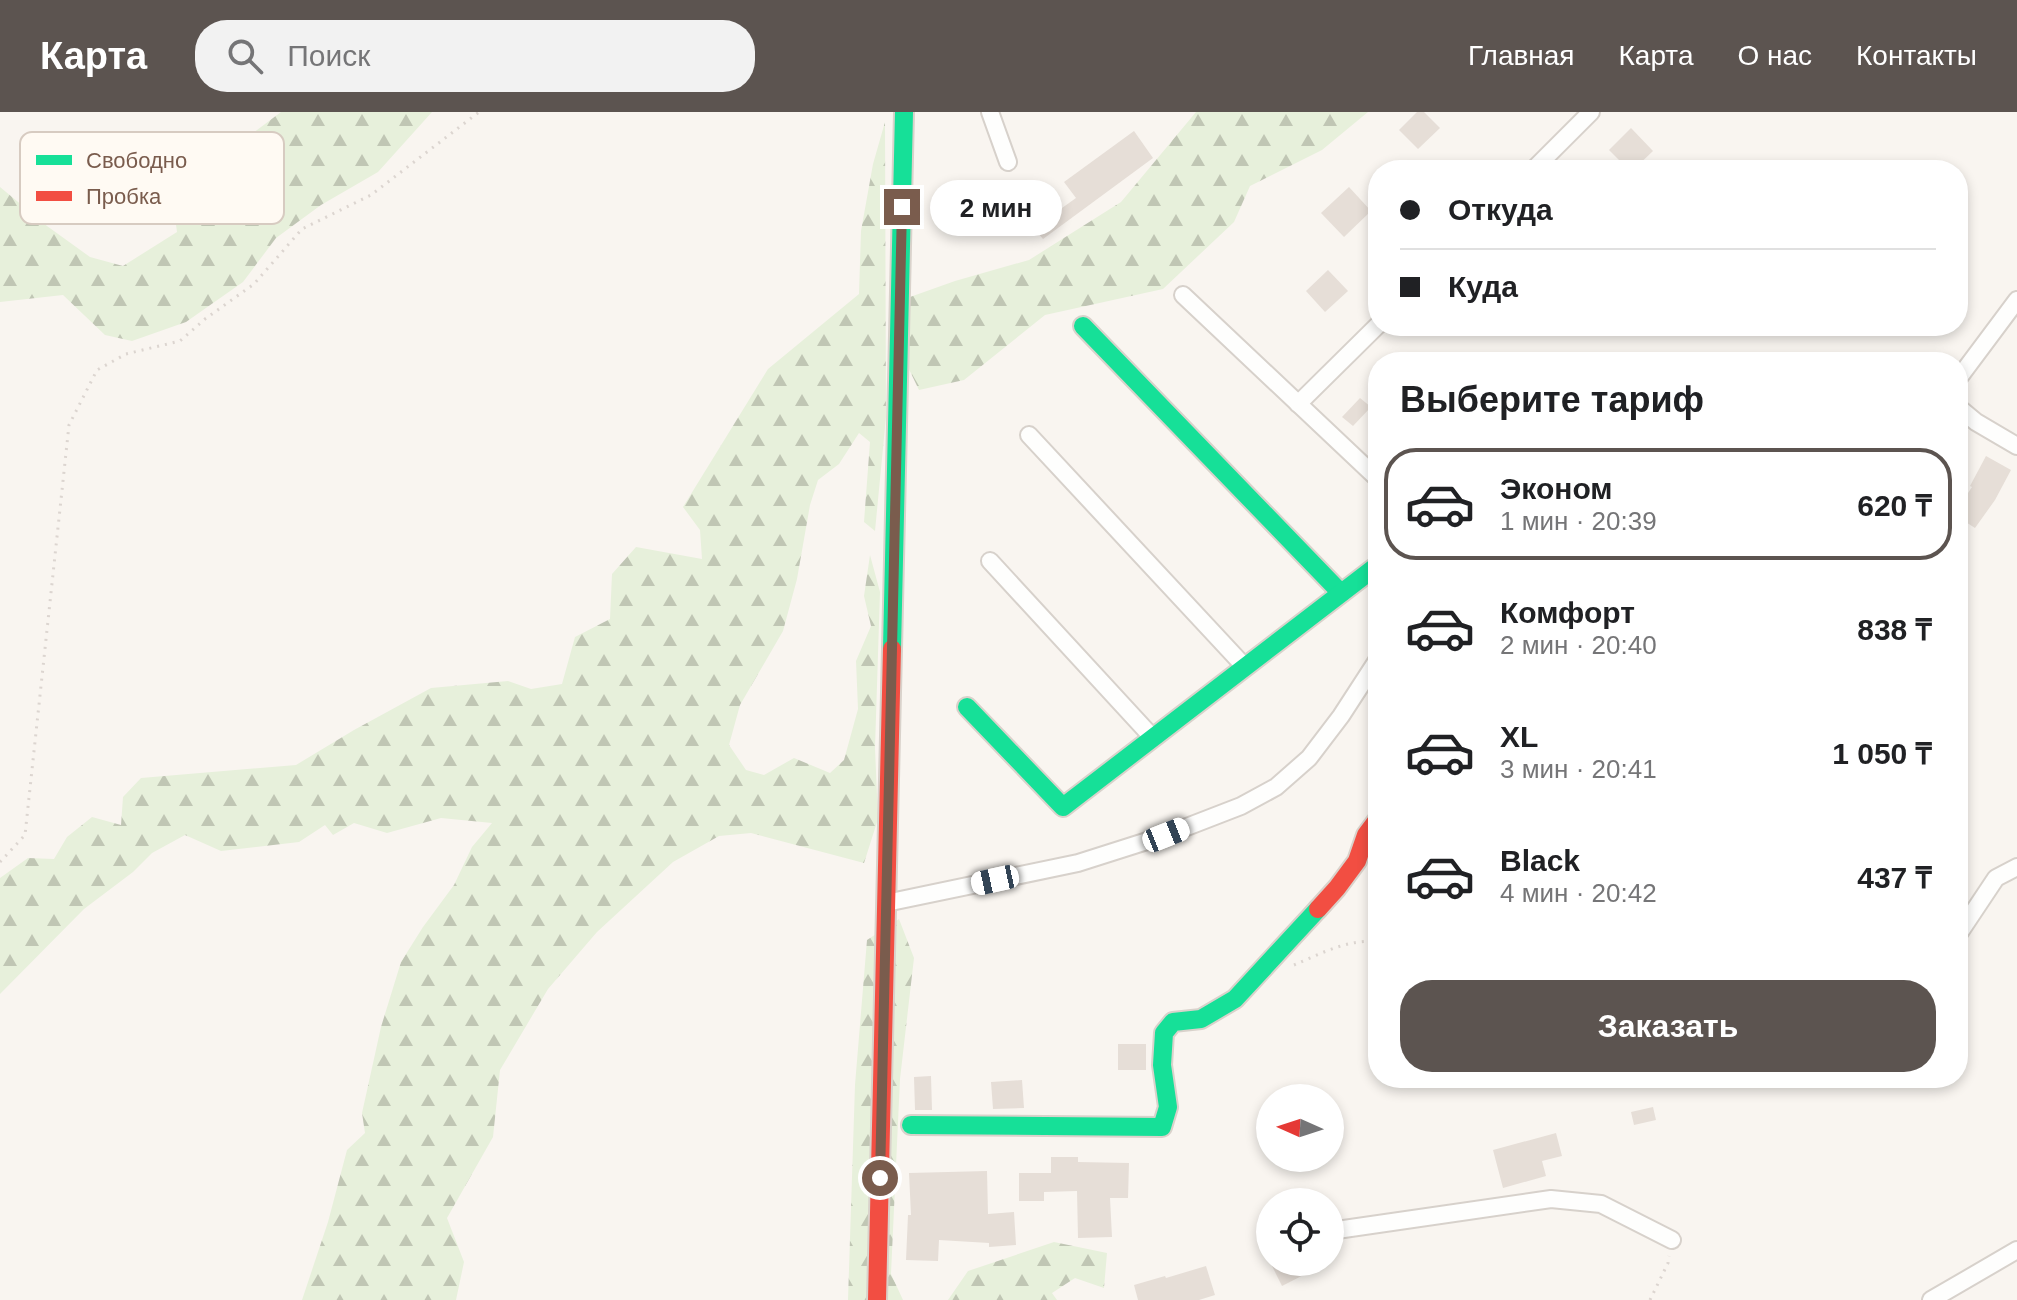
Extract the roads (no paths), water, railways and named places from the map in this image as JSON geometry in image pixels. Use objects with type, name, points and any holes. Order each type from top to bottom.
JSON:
[{"type":"street","points":[[877,1300],[904,112]]},
{"type":"street","points":[[990,112],[1008,162]]},
{"type":"street","points":[[1543,160],[1591,112]]},
{"type":"street","points":[[1183,295],[1368,470]]},
{"type":"street","points":[[1968,366],[2017,300]]},
{"type":"street","points":[[1083,326],[1341,593]]},
{"type":"street","points":[[1298,404],[1368,335]]},
{"type":"street","points":[[1968,415],[2017,446]]},
{"type":"street","points":[[1029,435],[1245,667]]},
{"type":"street","points":[[990,561],[1153,738]]},
{"type":"street","points":[[967,707],[1063,807],[1368,573]]},
{"type":"street","points":[[886,903],[1078,863],[1166,835],[1241,806],[1276,787],[1309,758],[1368,674]]},
{"type":"street","points":[[911,1125],[1162,1127],[1168,1107],[1162,1065],[1164,1033],[1173,1022],[1201,1019],[1235,999],[1337,888],[1357,861],[1368,832]]},
{"type":"street","points":[[1968,905],[1996,878],[2017,867]]},
{"type":"street","points":[[1968,920],[1996,878]]},
{"type":"street","points":[[1344,1229],[1551,1199],[1601,1204],[1672,1240]]},
{"type":"street","points":[[1931,1300],[2017,1250]]}]
